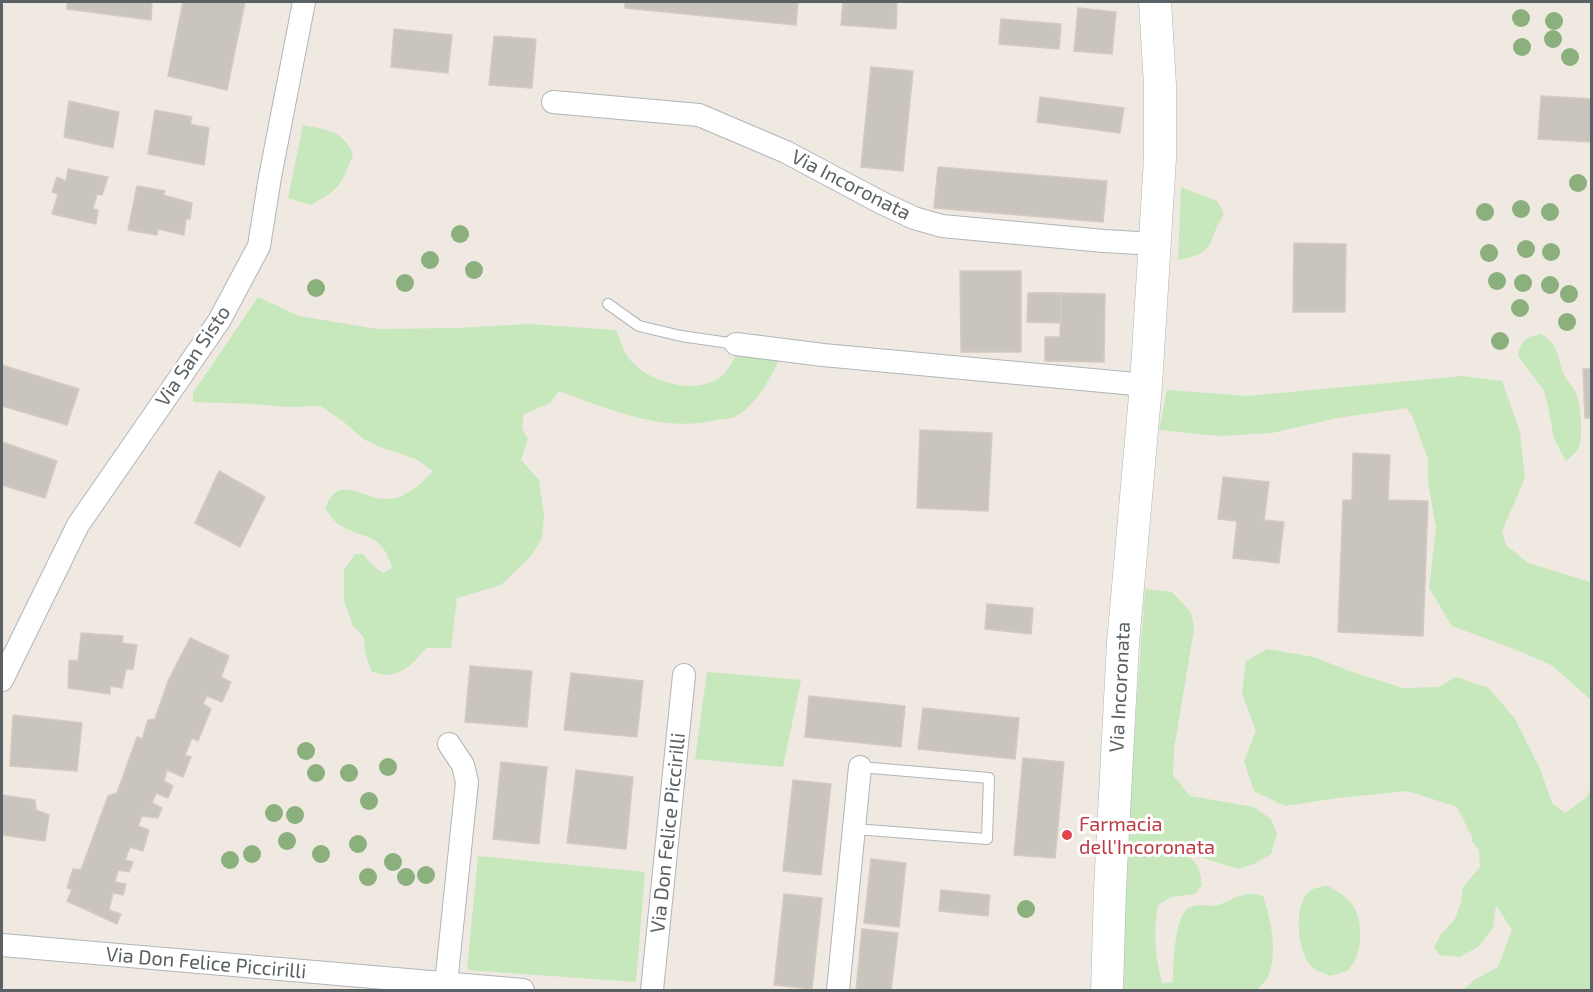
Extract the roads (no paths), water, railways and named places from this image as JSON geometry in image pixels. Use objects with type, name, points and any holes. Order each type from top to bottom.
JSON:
[{"type":"main road","name":"Via Incoronata","points":[[1107,990],[1123,633],[1146,385],[1160,158],[1160,85],[1155,2]]},
{"type":"street","name":"Via San Sisto","points":[[2,680],[78,525],[219,321],[259,246],[304,2]]},
{"type":"street","name":"Via Incoronata","points":[[553,102],[699,115],[786,152],[914,218],[942,226],[1155,244]]},
{"type":"street","points":[[736,344],[823,355],[1146,385]]},
{"type":"street","name":"Via Don Felice Piccirilli","points":[[652,990],[684,675]]},
{"type":"street","points":[[446,984],[459,878],[467,782],[463,765],[449,744]]},
{"type":"street","points":[[838,990],[860,767]]},
{"type":"street","name":"Via Don Felice Piccirilli","points":[[2,945],[523,990]]},
{"type":"lane","points":[[608,304],[639,326],[681,336],[736,344]]},
{"type":"lane","points":[[854,829],[987,839],[989,777],[860,767]]},
{"type":"place","name":"Farmacia dell'Incoronata","points":[[1067,835]]}]
